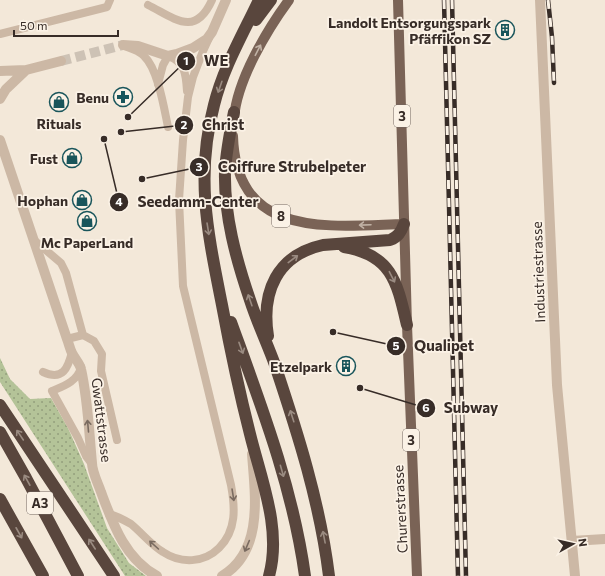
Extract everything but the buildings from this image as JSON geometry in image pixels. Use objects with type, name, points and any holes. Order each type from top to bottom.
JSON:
[{"type":"highway","points":[[259,0],[221,83],[214,104],[204,164],[204,196],[205,211],[218,285],[237,383],[267,500],[272,531],[273,558],[269,576]]},
{"type":"highway","points":[[235,51],[271,0]]},
{"type":"highway","points":[[234,112],[225,174],[229,222],[236,253],[250,300],[274,362],[301,444],[322,529],[329,576]]},
{"type":"highway","points":[[274,362],[268,334],[266,315],[272,284],[276,276],[288,261],[313,247],[390,240],[399,234],[404,224]]},
{"type":"highway","points":[[323,245],[333,245],[362,250],[371,254],[386,266],[396,286],[407,325]]},
{"type":"highway","points":[[218,285],[258,396],[281,469],[296,524],[305,576]]},
{"type":"highway","points":[[0,405],[114,576]]},
{"type":"highway","name":"A3","points":[[0,432],[30,484],[78,576]]},
{"type":"highway","name":"A3","points":[[0,499],[43,576]]},
{"type":"main road","name":"8","points":[[290,0],[269,29],[257,52],[242,87],[234,112],[233,148],[237,170],[246,188],[259,203],[268,209],[285,218],[306,223],[341,226],[404,224]]},
{"type":"main road","name":"3","points":[[398,0],[404,224]]},
{"type":"main road","name":"Churerstrasse","points":[[404,224],[417,576]]},
{"type":"street","points":[[123,45],[138,46],[168,56],[193,48],[206,39],[212,32],[226,0]]},
{"type":"street","name":"Industriestrasse","points":[[540,0],[557,385],[575,576]]},
{"type":"street","points":[[0,72],[26,70],[61,61]]},
{"type":"street","points":[[0,99],[6,89],[26,70]]},
{"type":"street","points":[[0,84],[16,78]]},
{"type":"street","name":"Gwattstrasse","points":[[0,140],[67,339],[80,368],[86,404],[92,464],[109,514],[123,544],[143,566],[157,576]]},
{"type":"street","points":[[222,576],[238,562],[253,530],[255,503],[251,438]]},
{"type":"street","points":[[572,541],[605,540]]},
{"type":"lane","points":[[0,34],[107,6],[110,0]]},
{"type":"lane","points":[[148,5],[183,22],[194,21],[201,17],[207,10],[212,0]]},
{"type":"lane","points":[[109,514],[127,522],[170,557],[187,561],[202,559],[217,550],[223,544],[234,520],[234,498],[225,457],[182,286],[179,200],[183,140],[188,97],[196,67],[212,32]]},
{"type":"lane","points":[[123,45],[144,56],[151,67],[158,84],[168,127]]},
{"type":"lane","points":[[158,84],[163,65],[168,56],[178,60],[184,69],[186,76],[188,97]]},
{"type":"lane","points":[[34,240],[60,264],[66,273],[83,335]]},
{"type":"lane","points":[[67,339],[83,335],[94,341],[102,354],[101,371],[117,440]]},
{"type":"lane","points":[[43,372],[48,374],[62,372],[68,366],[72,352]]},
{"type":"lane","name":"Gwattstrasse","points":[[80,368],[78,376],[74,380],[52,391],[78,438],[86,456],[92,464]]},
{"type":"green space","points":[[0,358],[10,379],[30,399],[51,398],[68,428],[84,464],[107,528],[129,563],[146,576],[125,576],[0,382]]},
{"type":"tunnel","points":[[61,61],[123,45]]},
{"type":"railway","points":[[444,0],[458,576]]},
{"type":"railway","points":[[452,0],[466,576]]},
{"type":"railway","points":[[548,0],[552,37],[554,83]]},
{"type":"place","name":"Landolt Entsorgungspark Pfäffikon SZ","points":[[505,30]]},
{"type":"place","name":"Benu","points":[[123,97]]},
{"type":"place","name":"Rituals","points":[[59,102]]},
{"type":"place","name":"WE","points":[[128,117]]},
{"type":"place","name":"Christ","points":[[121,132]]},
{"type":"place","name":"Seedamm-Center","points":[[104,139]]},
{"type":"place","name":"Fust","points":[[72,158]]},
{"type":"place","name":"Coiffure Strubelpeter","points":[[142,179]]},
{"type":"place","name":"Hophan","points":[[82,200]]},
{"type":"place","name":"Mc PaperLand","points":[[87,221]]},
{"type":"place","name":"Qualipet","points":[[333,332]]},
{"type":"place","name":"Etzelpark","points":[[346,366]]},
{"type":"place","name":"Subway","points":[[360,388]]}]
